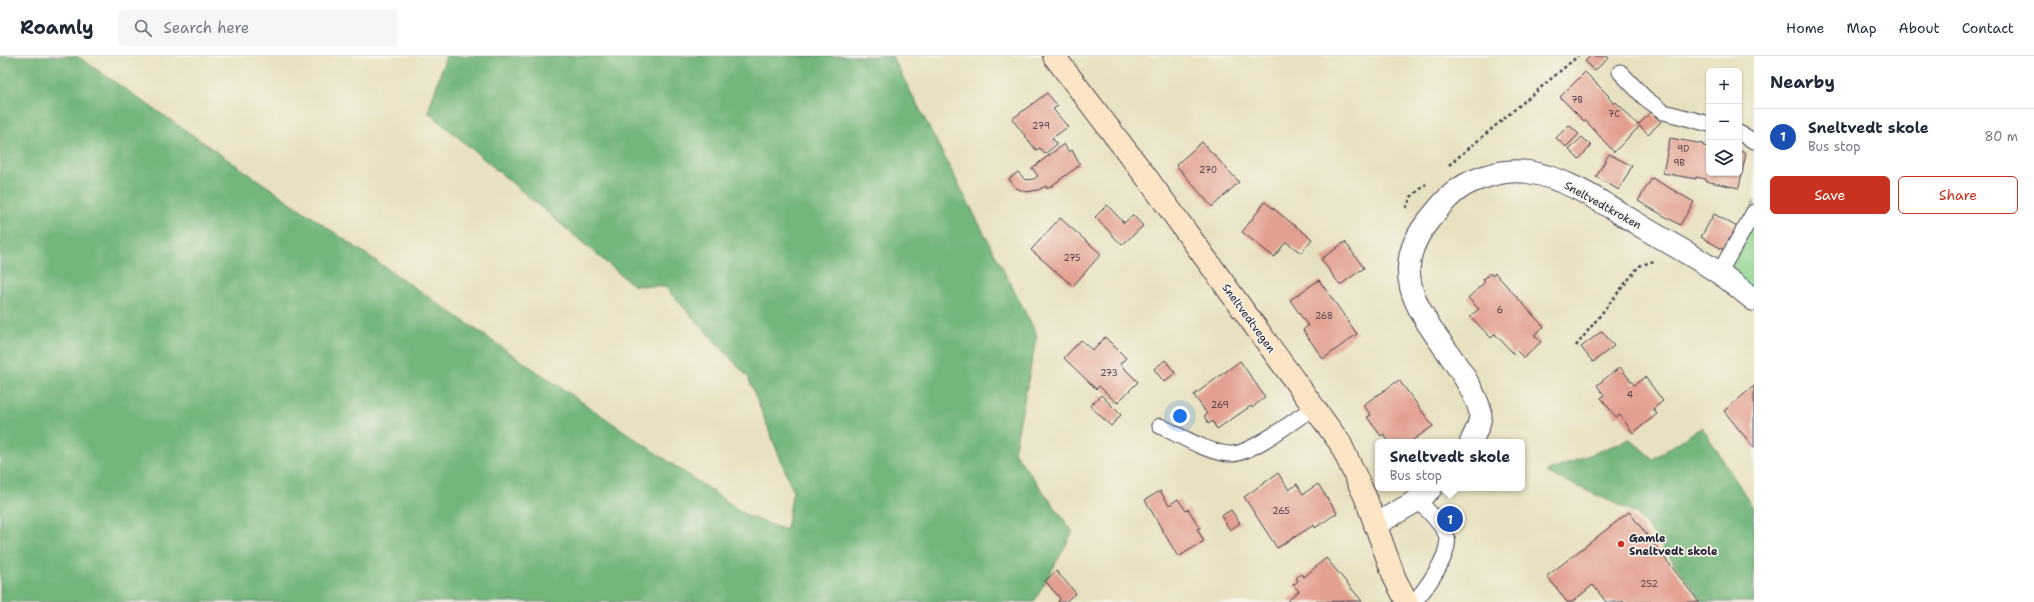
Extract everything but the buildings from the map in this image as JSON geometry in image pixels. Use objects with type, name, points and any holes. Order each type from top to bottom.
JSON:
[{"type":"main road","name":"Sneltvedtvegen","points":[[1054,56],[1147,178],[1340,443],[1350,463],[1395,578],[1407,602]]},
{"type":"street","name":"Sneltvedtkroken","points":[[1471,439],[1480,419],[1480,409],[1470,386],[1427,325],[1418,309],[1409,276],[1411,254],[1422,228],[1443,202],[1469,183],[1497,173],[1512,171],[1529,172],[1549,177],[1575,188],[1683,251],[1719,273],[1754,300]]},
{"type":"street","points":[[1375,525],[1425,494]]},
{"type":"lane","points":[[1620,72],[1644,98],[1664,112],[1706,123]]},
{"type":"lane","points":[[1742,135],[1754,141]]},
{"type":"lane","points":[[1719,273],[1754,212]]},
{"type":"lane","points":[[1160,426],[1216,451],[1232,454],[1253,447],[1314,407]]},
{"type":"lane","points":[[1413,602],[1436,574],[1444,558],[1448,538],[1425,494]]},
{"type":"path","points":[[1446,167],[1578,56]]},
{"type":"path","points":[[1406,210],[1411,197],[1429,182]]},
{"type":"path","points":[[1576,346],[1639,266],[1683,251]]},
{"type":"green space","points":[[0,56],[77,56],[748,516],[786,530],[793,491],[748,377],[665,287],[633,285],[428,112],[446,56],[892,56],[1037,335],[1014,452],[1073,532],[1034,602],[0,602]]},
{"type":"green space","points":[[1754,200],[1754,296],[1715,275],[1750,217]]},
{"type":"green space","points":[[1702,427],[1754,509],[1754,602],[1703,602],[1638,514],[1546,472],[1630,439],[1653,459]]},
{"type":"place","name":"Sneltvedt skole","points":[[1450,519]]},
{"type":"place","name":"Gamle Sneltvedt skole","points":[[1621,544]]}]
